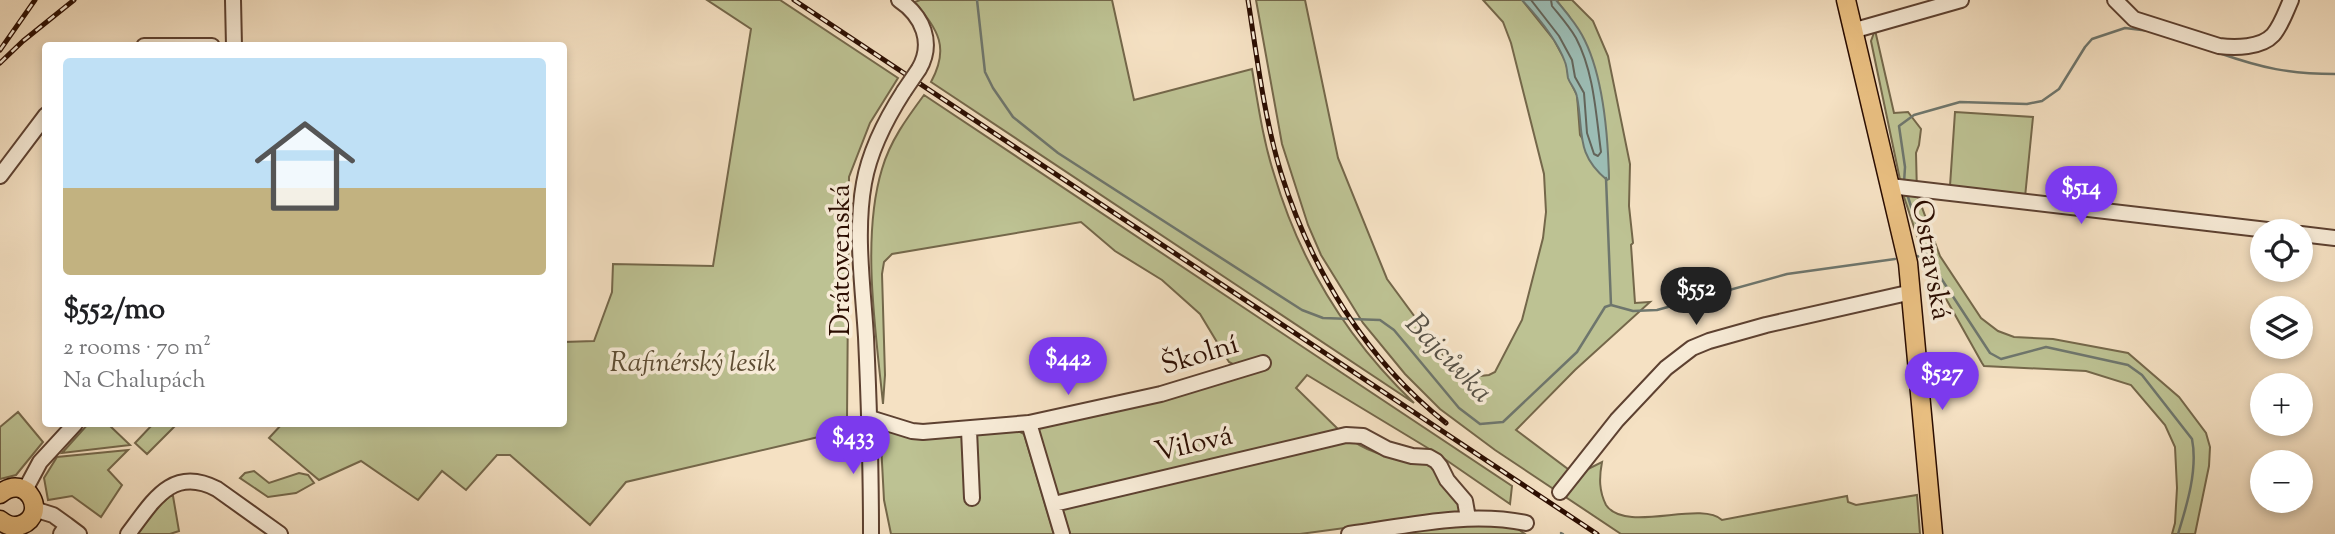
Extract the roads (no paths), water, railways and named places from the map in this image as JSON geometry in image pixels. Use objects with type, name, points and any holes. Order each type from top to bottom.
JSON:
[{"type":"main road","name":"Ostravská","points":[[1846,0],[1903,236],[1912,292],[1933,534]]},
{"type":"main road","points":[[0,494],[10,488],[25,490],[32,498],[34,509],[30,518],[11,527]]},
{"type":"street","points":[[233,0],[234,42]]},
{"type":"street","name":"Drátovenská","points":[[871,534],[862,197],[867,170],[878,137],[925,55],[925,35],[912,11],[899,0]]},
{"type":"street","points":[[1852,31],[1961,0]]},
{"type":"street","points":[[2115,0],[2134,19],[2228,47],[2268,39],[2274,34],[2291,0]]},
{"type":"street","points":[[0,176],[42,120]]},
{"type":"street","points":[[1890,186],[2250,228]]},
{"type":"street","points":[[2313,235],[2335,238]]},
{"type":"street","points":[[1560,492],[1617,420],[1666,368],[1692,348],[1766,325],[1912,292]]},
{"type":"street","name":"Školní","points":[[870,418],[912,431],[938,433],[1029,423],[1161,394],[1263,363]]},
{"type":"street","points":[[1029,423],[1062,534]]},
{"type":"street","points":[[25,490],[40,462],[72,427]]},
{"type":"street","points":[[970,430],[972,498]]},
{"type":"street","name":"Vilová","points":[[1055,504],[1346,435],[1363,436],[1388,449],[1412,456],[1429,457],[1436,461],[1447,480],[1465,501],[1469,511],[1468,518]]},
{"type":"street","points":[[128,534],[160,494],[175,484],[190,481],[208,484],[217,489],[280,534]]},
{"type":"street","points":[[34,509],[53,514],[69,531]]},
{"type":"street","points":[[1349,534],[1468,518],[1503,518],[1526,523]]},
{"type":"water","points":[[1522,0],[1556,0],[1582,35],[1600,86],[1606,124],[1607,180],[1585,152],[1576,94],[1568,78],[1562,54]]},
{"type":"waterway","name":"Bajcůvka","points":[[977,0],[985,72],[1013,117],[1058,153],[1302,310],[1323,318],[1380,320],[1394,330],[1459,408],[1480,424],[1503,422],[1577,352],[1605,307],[1611,305],[1633,311],[1657,310],[1787,274],[1895,259]]},
{"type":"waterway","points":[[1904,183],[1905,167],[1899,126],[1914,115],[1960,102],[2027,104],[2042,101],[2059,89],[2092,39],[2125,28],[2150,31]]},
{"type":"waterway","points":[[2219,53],[2276,69],[2335,74]]},
{"type":"waterway","points":[[1606,178],[1611,305]]},
{"type":"waterway","points":[[1908,197],[1928,259]]},
{"type":"waterway","name":"Bajcůvka","points":[[1917,256],[1928,259],[1990,353],[2001,359],[2046,347],[2128,365],[2142,375],[2192,439],[2193,475],[2178,534]]},
{"type":"railway","points":[[0,50],[35,0]]},
{"type":"railway","points":[[0,63],[74,0]]},
{"type":"railway","points":[[794,0],[1597,534]]},
{"type":"railway","points":[[1248,0],[1275,152],[1293,209],[1308,244],[1325,278],[1367,342],[1417,398],[1446,423]]},
{"type":"park label","name":"Rafinérský lesík","points":[[693,364]]}]
